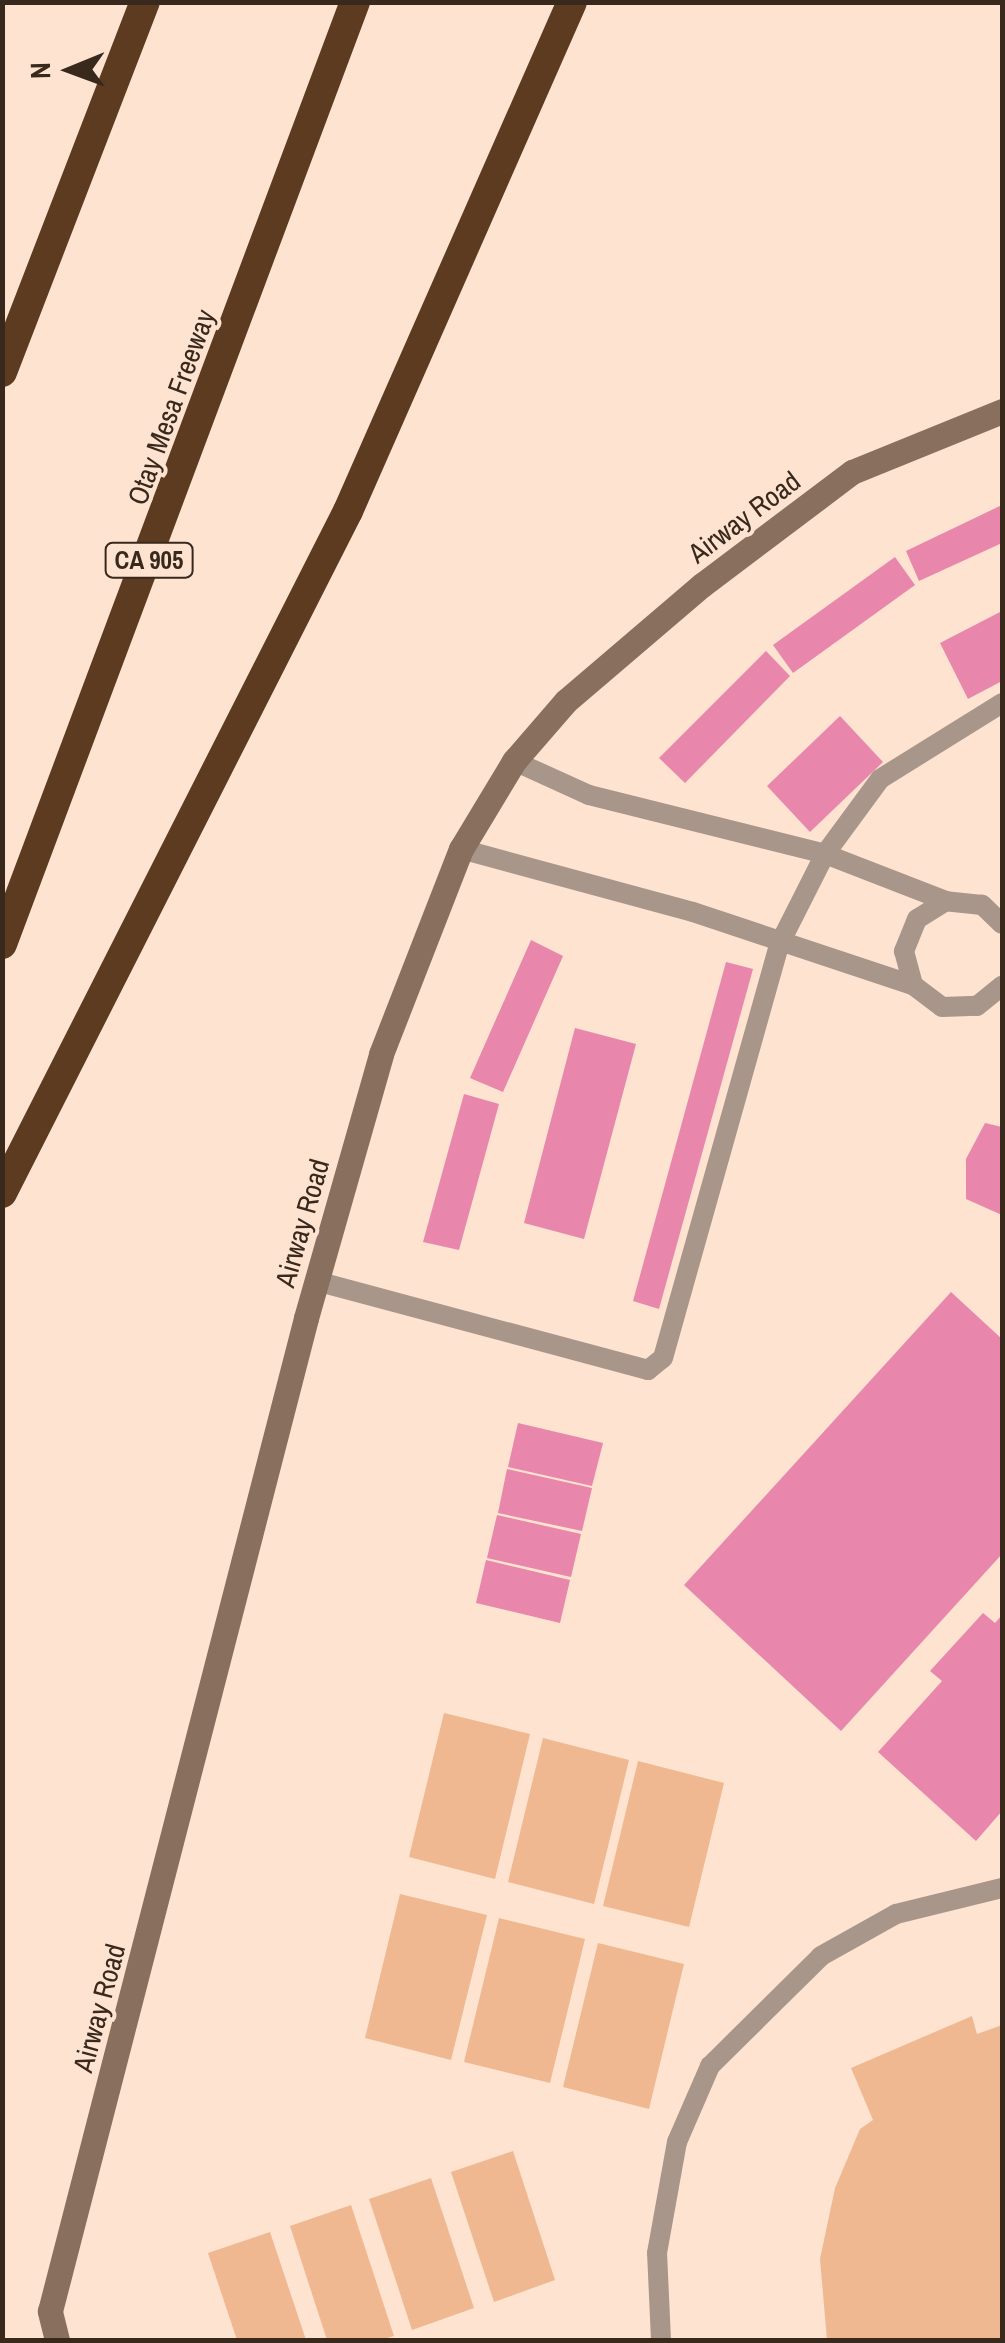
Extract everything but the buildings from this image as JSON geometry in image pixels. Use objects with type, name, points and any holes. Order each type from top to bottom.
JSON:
[{"type":"highway","points":[[2,372],[146,2]]},
{"type":"highway","name":"Otay Mesa Freeway","points":[[2,944],[355,2]]},
{"type":"highway","points":[[2,1192],[348,511],[572,2]]},
{"type":"main road","name":"Airway Road","points":[[57,2340],[50,2311],[316,1281],[381,1054],[461,849],[514,761],[566,700],[852,472],[1002,411]]},
{"type":"lane","points":[[316,1281],[648,1370],[663,1358],[778,945],[825,854],[880,779],[1002,702]]},
{"type":"lane","points":[[514,761],[589,796],[825,854],[946,901],[982,905],[1002,924]]},
{"type":"lane","points":[[461,849],[694,912],[778,945],[912,985],[925,998],[959,1009],[1002,986]]},
{"type":"lane","points":[[912,985],[908,934],[946,901]]},
{"type":"lane","points":[[662,2340],[657,2253],[676,2142],[710,2066],[821,1956],[896,1914],[1002,1888]]},
{"type":"shaded area","points":[[444,1713],[530,1734],[495,1879],[409,1857]]},
{"type":"shaded area","points":[[543,1738],[629,1760],[594,1904],[508,1882]]},
{"type":"shaded area","points":[[638,1761],[724,1783],[689,1927],[603,1906]]},
{"type":"shaded area","points":[[400,1894],[487,1915],[451,2060],[365,2038]]},
{"type":"shaded area","points":[[499,1918],[585,1939],[550,2083],[464,2062]]},
{"type":"shaded area","points":[[598,1943],[684,1964],[649,2109],[563,2087]]},
{"type":"shaded area","points":[[972,2016],[977,2034],[1002,2025],[1002,2340],[827,2340],[820,2259],[835,2188],[860,2129],[873,2120],[851,2068]]},
{"type":"shaded area","points":[[513,2151],[555,2280],[494,2302],[451,2172]]},
{"type":"shaded area","points":[[431,2178],[474,2308],[412,2330],[369,2199]]},
{"type":"shaded area","points":[[351,2205],[394,2336],[380,2340],[327,2340],[290,2226]]},
{"type":"shaded area","points":[[270,2232],[306,2340],[237,2340],[208,2253]]}]
